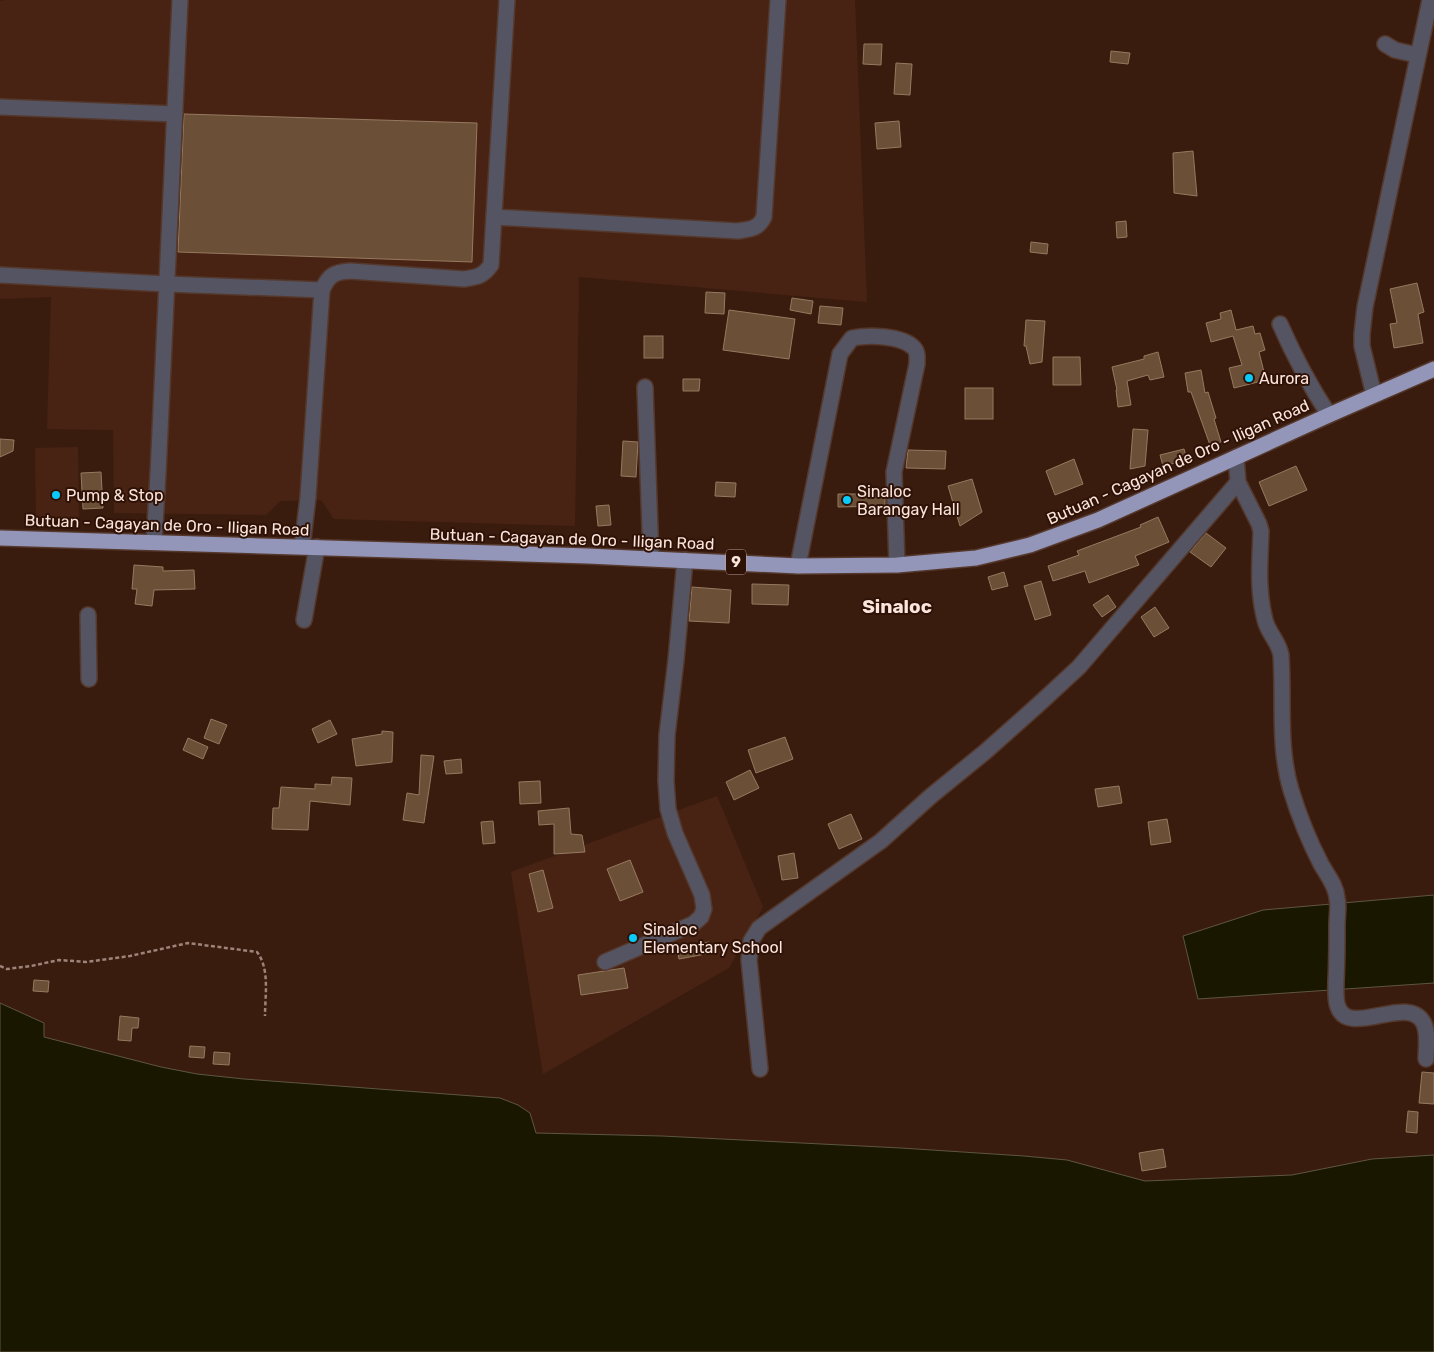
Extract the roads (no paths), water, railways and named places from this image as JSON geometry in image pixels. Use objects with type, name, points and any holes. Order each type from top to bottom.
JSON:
[{"type":"highway","name":"Butuan - Cagayan de Oro - Iligan Road","points":[[0,538],[651,558],[798,566],[896,565],[976,558],[1030,545],[1098,520],[1329,414],[1434,369]]},
{"type":"street","points":[[154,542],[168,284],[180,0]]},
{"type":"street","points":[[304,620],[310,547],[308,497],[322,290],[326,281],[333,274],[341,271],[476,278],[486,272],[491,265],[507,0]]},
{"type":"street","points":[[494,217],[738,231],[752,229],[760,224],[764,217],[778,0]]},
{"type":"street","points":[[1374,395],[1362,346],[1365,307],[1430,0]]},
{"type":"street","points":[[1385,44],[1395,50],[1417,55]]},
{"type":"street","points":[[0,107],[175,114]]},
{"type":"street","points":[[0,275],[322,290]]},
{"type":"street","points":[[1280,324],[1298,363],[1329,414]]},
{"type":"street","points":[[798,566],[840,354],[852,338],[863,336],[885,337],[902,341],[914,348],[917,355],[917,364],[894,472],[896,565]]},
{"type":"street","points":[[645,386],[651,558]]},
{"type":"street","points":[[1236,457],[1238,482],[1261,531],[1259,575],[1261,593],[1267,627],[1279,646],[1281,655],[1282,730],[1290,789],[1306,832],[1333,883],[1338,898],[1337,1007],[1342,1015],[1349,1018],[1358,1019],[1408,1012],[1418,1016],[1424,1023],[1426,1032],[1426,1059]]},
{"type":"street","points":[[760,1069],[749,960],[751,942],[759,928],[881,841],[1079,668],[1238,482]]},
{"type":"street","points":[[605,962],[693,924],[701,917],[704,909],[702,896],[668,809],[666,781],[667,735],[685,560]]},
{"type":"street","points":[[88,615],[89,678]]},
{"type":"place","name":"Aurora","points":[[1249,378]]},
{"type":"place","name":"Pump & Stop","points":[[56,495]]},
{"type":"place","name":"Sinaloc Barangay Hall","points":[[847,500]]},
{"type":"place","name":"Sinaloc Elementary School","points":[[633,938]]},
{"type":"district","name":"Sinaloc","points":[[897,606]]}]
